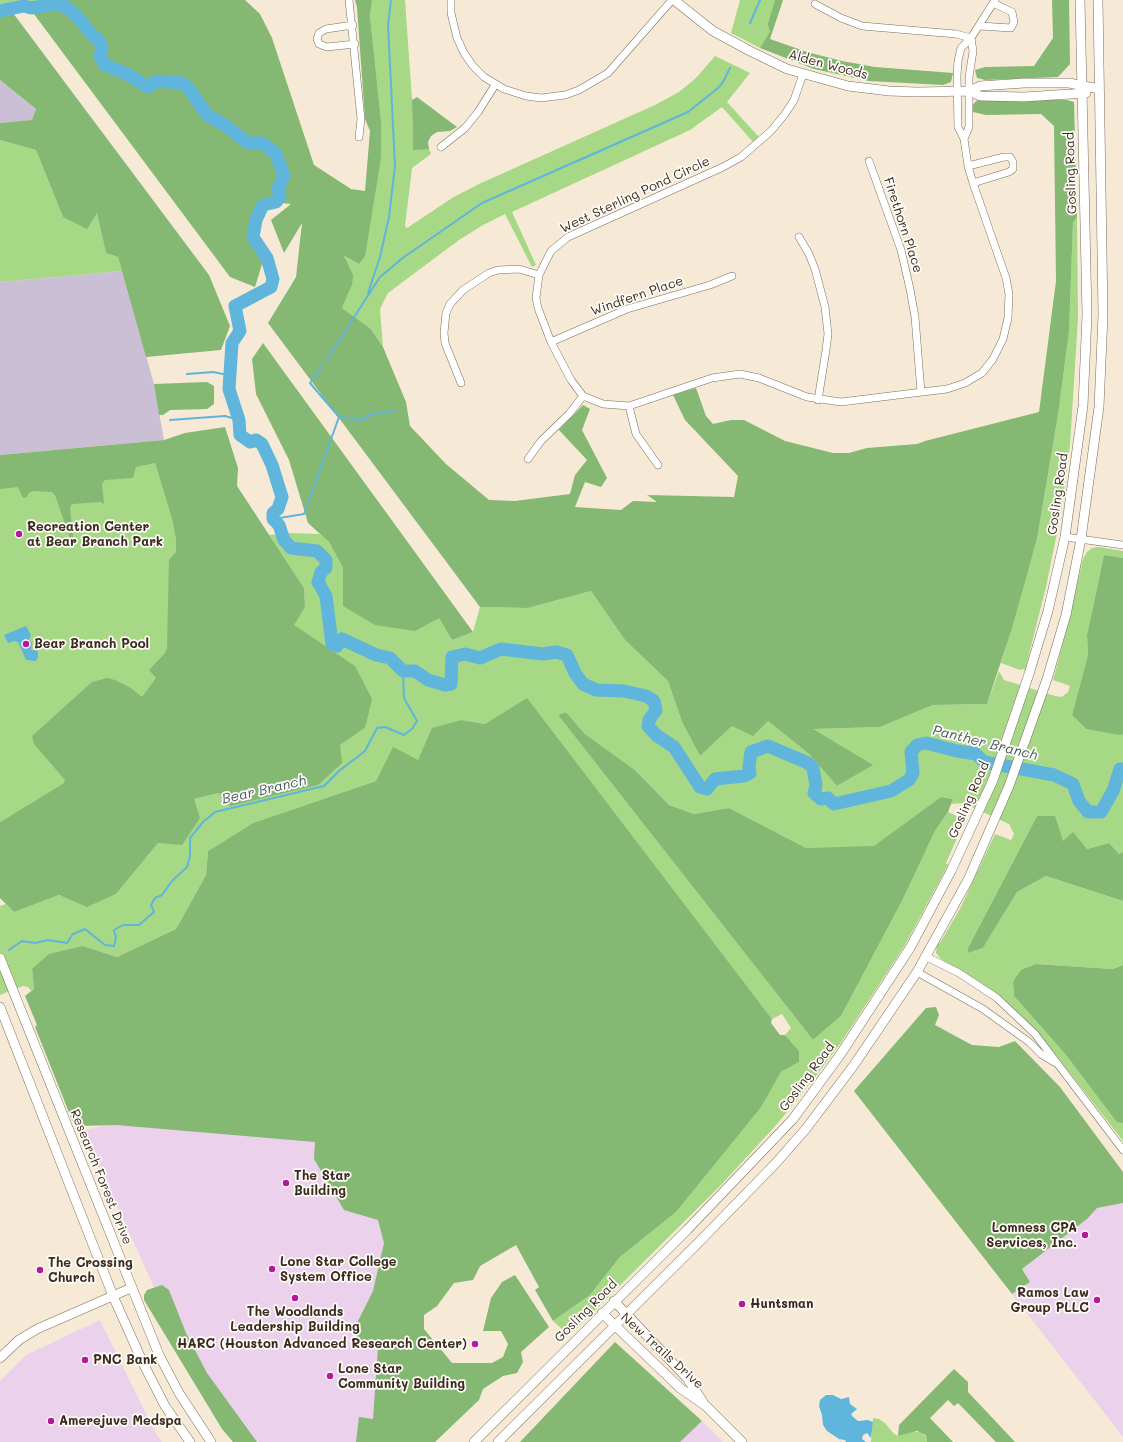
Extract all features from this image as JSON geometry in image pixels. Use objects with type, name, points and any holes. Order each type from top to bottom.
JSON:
[{"type":"main road","name":"Alden Woods","points":[[673,0],[713,31],[771,62],[803,74],[868,89],[917,92],[970,91],[980,86],[1069,83],[1082,90]]},
{"type":"main road","name":"Gosling Road","points":[[474,1442],[708,1208],[793,1119],[844,1050],[910,948],[929,914],[973,824],[1004,750],[1048,611],[1065,537],[1083,406],[1086,337],[1080,0]]},
{"type":"main road","points":[[498,1442],[699,1242],[775,1164],[805,1130],[854,1066],[917,972],[968,880],[1021,757],[1047,679],[1066,615],[1081,539],[1099,408],[1103,315],[1098,0]]},
{"type":"main road","name":"Alden Woods","points":[[970,91],[980,96],[1024,97],[1099,89]]},
{"type":"main road","name":"Research Forest Drive","points":[[0,958],[131,1288],[160,1355],[179,1393],[211,1442]]},
{"type":"main road","points":[[1,1008],[113,1296],[143,1363],[165,1406],[190,1442]]},
{"type":"main road","points":[[0,1358],[19,1340],[37,1329],[131,1288]]},
{"type":"main road","name":"New Trails Drive","points":[[614,1301],[687,1378],[706,1406]]},
{"type":"main road","name":"New Trails Drive","points":[[602,1313],[680,1388],[706,1406],[742,1442]]},
{"type":"street","points":[[349,0],[353,25],[361,119],[360,137]]},
{"type":"street","points":[[451,0],[453,25],[464,53],[473,66],[495,85],[518,94],[541,98],[565,95],[579,90],[608,74],[673,0]]},
{"type":"street","points":[[964,139],[958,127],[958,61],[961,48],[972,38],[994,2],[1012,12],[1014,22],[1011,28],[980,26]]},
{"type":"street","points":[[815,4],[841,18],[862,26],[956,34],[972,38]]},
{"type":"street","points":[[353,25],[326,29],[319,33],[317,39],[319,44],[327,47],[354,44]]},
{"type":"street","points":[[964,139],[969,126],[970,64],[973,51],[972,38]]},
{"type":"street","name":"West Sterling Pond Circle","points":[[803,74],[794,100],[785,114],[771,131],[741,157],[723,167],[568,237],[551,251],[539,275],[536,298],[538,308],[551,342],[570,380],[583,396],[603,404],[629,406],[712,378],[730,374],[759,378],[818,400],[841,402],[947,389],[972,380],[982,373],[993,359],[1006,330],[1009,305],[1006,278],[973,183],[968,166],[964,139]]},
{"type":"street","points":[[441,147],[465,128],[478,112],[495,85]]},
{"type":"street","points":[[968,166],[1004,157],[1010,157],[1013,162],[1013,169],[1009,172],[973,183]]},
{"type":"street","name":"Firethorn Place","points":[[869,161],[901,250],[910,289],[921,392]]},
{"type":"street","points":[[799,237],[809,254],[815,269],[826,307],[828,334],[818,400]]},
{"type":"street","points":[[460,383],[447,347],[444,333],[445,318],[450,304],[463,290],[489,273],[498,270],[519,269],[539,275]]},
{"type":"street","name":"Windfern Place","points":[[551,342],[627,309],[710,285],[732,276]]},
{"type":"street","points":[[528,459],[541,441],[569,414],[583,396]]},
{"type":"street","points":[[629,406],[636,434],[658,465]]},
{"type":"street","points":[[1065,537],[1123,545]]},
{"type":"street","points":[[925,956],[960,973],[997,998],[1034,1034],[1047,1048],[1054,1062],[1123,1150]]},
{"type":"street","points":[[917,972],[984,1009],[1029,1042],[1041,1054],[1054,1062]]},
{"type":"shaded area","points":[[0,80],[36,109],[33,120],[0,123]]},
{"type":"shaded area","points":[[122,271],[154,384],[164,440],[0,455],[0,282]]},
{"type":"shaded area","name":"Lone Star College System Office","points":[[116,1122],[317,1141],[401,1220],[386,1442],[245,1442],[168,1318],[83,1131]]},
{"type":"shaded area","points":[[1123,1203],[1123,1437],[1012,1294],[1030,1282],[1022,1269],[1087,1219],[1097,1208]]},
{"type":"shaded area","points":[[100,1320],[155,1432],[162,1442],[0,1442],[0,1381],[26,1355]]},
{"type":"shaded area","points":[[702,1421],[723,1442],[680,1442]]},
{"type":"green space","points":[[0,0],[66,1],[10,9],[0,8]]},
{"type":"green space","points":[[66,0],[245,0],[260,14],[272,38],[314,165],[351,189],[365,191],[370,131],[365,119],[357,7],[355,0],[372,0],[370,16],[381,120],[381,158],[365,256],[359,264],[344,256],[353,275],[352,285],[342,308],[371,329],[383,347],[406,402],[410,426],[446,464],[489,500],[515,501],[570,494],[575,475],[587,460],[559,430],[583,405],[590,409],[582,430],[607,478],[601,487],[585,482],[575,507],[621,510],[633,501],[657,502],[647,495],[734,497],[738,476],[685,420],[673,395],[696,388],[706,416],[713,424],[731,420],[744,420],[785,441],[833,453],[849,453],[867,448],[917,444],[1039,412],[1056,281],[1054,126],[1041,114],[986,115],[973,112],[973,104],[979,99],[1067,100],[1074,102],[1077,217],[1073,222],[1069,332],[1058,415],[1037,539],[1012,628],[987,704],[933,705],[880,727],[813,729],[873,765],[837,786],[809,754],[768,721],[753,736],[732,726],[700,756],[682,722],[668,681],[625,640],[591,591],[528,608],[480,607],[268,323],[296,277],[302,223],[284,253],[271,220],[291,204],[261,201],[251,226],[263,261],[255,287],[230,277],[28,6]]},
{"type":"green space","points":[[372,0],[405,0],[412,100],[413,149],[429,149],[431,154],[412,168],[405,226],[407,228],[452,198],[479,184],[655,105],[679,92],[696,78],[715,56],[750,73],[727,102],[759,137],[753,142],[722,107],[690,130],[512,212],[536,265],[532,267],[505,214],[483,225],[459,240],[388,293],[380,309],[383,347],[371,329],[342,308],[352,285],[343,256],[359,264],[381,120],[370,16]]},
{"type":"green space","points":[[740,0],[777,0],[771,33],[760,48],[731,33]]},
{"type":"green space","points":[[775,0],[783,0],[770,39],[807,52],[842,61],[875,67],[953,73],[951,82],[943,85],[869,81],[814,69],[760,48],[770,32],[768,24]]},
{"type":"green space","points":[[1052,0],[1069,0],[1070,64],[1058,77],[985,80],[977,78],[975,70],[985,67],[1034,66],[1053,38]]},
{"type":"green space","points":[[0,8],[10,9],[209,275],[230,326],[221,350],[146,357],[118,257],[106,253],[97,213],[87,229],[63,217],[36,150],[0,140],[0,123],[32,120],[36,109],[0,80]]},
{"type":"green space","points":[[417,97],[457,127],[450,131],[437,132],[431,136],[428,142],[429,149],[413,150],[412,100]]},
{"type":"green space","points":[[0,140],[36,150],[63,217],[97,212],[106,253],[118,257],[122,271],[0,282]]},
{"type":"green space","points":[[1077,217],[1078,319],[1070,445],[1061,513],[1046,587],[1025,670],[1020,670],[1001,663],[1037,539],[1058,415],[1069,332],[1073,221]]},
{"type":"green space","points":[[263,343],[473,632],[452,640],[439,618],[415,631],[375,625],[343,606],[343,568],[329,542],[308,523],[289,460],[256,394],[252,359]]},
{"type":"green space","points":[[207,382],[214,386],[214,404],[207,409],[170,410],[163,415],[159,415],[154,384]]},
{"type":"green space","points":[[225,427],[238,468],[237,486],[304,588],[305,607],[294,625],[355,666],[372,699],[365,728],[340,745],[342,763],[318,785],[230,806],[219,793],[194,799],[200,818],[182,845],[158,843],[116,894],[87,907],[59,895],[14,912],[0,898],[0,822],[64,783],[65,780],[34,744],[32,736],[92,682],[107,678],[115,680],[131,688],[142,697],[156,678],[149,670],[165,653],[167,648],[169,560],[176,552],[176,540],[172,519],[155,463],[136,467],[133,478],[105,480],[102,484],[104,504],[101,502],[72,504],[70,507],[73,537],[70,538],[55,495],[52,492],[33,491],[29,493],[27,497],[23,498],[18,487],[0,489],[0,455],[164,440],[185,433]]},
{"type":"green space","points":[[155,463],[172,519],[176,540],[183,655],[64,783],[0,822],[0,476]]},
{"type":"green space","points":[[290,533],[320,534],[329,542],[343,568],[343,606],[439,618],[452,640],[473,632],[480,607],[528,608],[591,591],[625,640],[668,681],[682,722],[700,756],[732,726],[768,721],[809,754],[837,786],[872,765],[812,729],[880,727],[933,705],[987,704],[999,671],[1004,680],[1062,697],[1068,692],[1070,686],[1053,680],[1083,559],[1087,552],[1092,548],[1099,547],[1123,551],[1123,558],[1104,555],[1087,635],[1088,655],[1072,715],[1086,729],[1123,734],[1123,852],[1119,854],[1109,843],[1087,849],[1063,841],[1037,816],[968,948],[968,953],[983,948],[1017,892],[1046,876],[1123,901],[1123,965],[1113,969],[1036,964],[1013,982],[1014,996],[1066,1055],[1117,1121],[1123,1123],[1123,1141],[1045,1041],[1024,1018],[999,996],[941,959],[936,953],[937,944],[940,943],[961,907],[995,834],[1011,840],[1014,834],[1009,824],[963,803],[951,804],[953,799],[941,797],[874,847],[806,848],[729,808],[694,814],[669,805],[635,770],[585,734],[566,712],[558,715],[813,1040],[841,1016],[903,899],[935,831],[948,812],[965,820],[946,863],[948,865],[905,945],[840,1044],[812,1081],[778,1123],[721,1185],[574,1331],[567,1333],[564,1331],[553,1321],[590,1295],[620,1257],[676,1212],[760,1107],[781,1072],[799,1062],[799,1051],[785,1035],[791,1028],[782,1014],[772,1019],[527,699],[485,724],[462,720],[418,761],[393,748],[376,781],[253,823],[208,851],[206,875],[176,929],[117,957],[83,946],[32,969],[34,989],[31,991],[28,987],[23,986],[0,995],[0,906],[6,904],[14,912],[59,895],[88,906],[116,894],[194,799],[219,793],[340,745],[365,728],[354,666],[293,625],[305,607],[304,588],[269,535],[278,534],[279,537]]},
{"type":"green space","points":[[1104,555],[1123,558],[1123,734],[1120,735],[1086,729],[1072,715],[1088,655],[1087,635]]},
{"type":"green space","points":[[527,698],[772,1019],[771,1023],[780,1035],[785,1035],[799,1051],[799,1062],[781,1072],[761,1107],[676,1212],[620,1257],[590,1295],[553,1321],[535,1290],[539,1287],[516,1245],[480,1266],[473,1280],[454,1283],[437,1306],[424,1315],[424,1329],[452,1363],[492,1363],[503,1357],[508,1344],[501,1331],[483,1331],[491,1298],[502,1282],[515,1275],[549,1327],[521,1352],[523,1362],[517,1373],[503,1376],[483,1389],[479,1400],[435,1442],[356,1442],[359,1417],[373,1419],[378,1347],[360,1343],[354,1329],[373,1291],[384,1243],[378,1220],[344,1210],[314,1159],[315,1142],[116,1125],[79,1126],[72,1120],[35,1027],[37,1025],[25,996],[34,989],[32,969],[49,954],[83,946],[117,957],[176,929],[206,875],[208,851],[253,823],[376,781],[393,747],[418,760],[432,728],[462,720],[485,724]]},
{"type":"green space","points":[[566,712],[585,734],[635,770],[669,805],[694,814],[729,808],[806,848],[874,846],[941,797],[953,799],[948,812],[935,831],[903,899],[841,1016],[813,1040],[558,715]]},
{"type":"green space","points":[[1037,816],[1055,816],[1063,841],[1073,832],[1087,849],[1109,843],[1119,854],[1123,852],[1123,901],[1046,876],[1017,892],[983,948],[968,953],[968,948]]},
{"type":"green space","points":[[1036,964],[1113,969],[1123,965],[1123,1123],[1117,1122],[1066,1055],[1014,996],[1013,982],[1021,970]]},
{"type":"green space","points":[[936,1007],[939,1015],[935,1025],[972,1045],[999,1047],[1015,1041],[1060,1087],[1123,1172],[1123,1203],[1097,1208],[1087,1219],[1022,1269],[1030,1282],[1012,1294],[854,1091],[926,1008]]},
{"type":"green space","points":[[162,1285],[169,1290],[186,1333],[207,1373],[257,1442],[233,1442],[222,1429],[144,1300],[144,1295],[147,1290]]},
{"type":"green space","points":[[615,1342],[702,1421],[680,1442],[520,1442]]},
{"type":"green space","points":[[954,1369],[968,1382],[968,1392],[1015,1442],[996,1442],[958,1403],[954,1406],[948,1400],[930,1418],[953,1442],[927,1442],[926,1435],[917,1431],[898,1436],[899,1425]]},
{"type":"green space","points":[[873,1418],[879,1419],[885,1423],[894,1434],[898,1436],[912,1432],[921,1432],[926,1436],[927,1442],[871,1442]]},
{"type":"water","name":"Bear Branch Pool","points":[[26,626],[31,635],[29,640],[32,643],[31,649],[33,651],[36,649],[38,652],[36,661],[26,660],[18,642],[14,641],[8,643],[4,635]]},
{"type":"water","points":[[826,1395],[833,1395],[841,1399],[849,1397],[850,1404],[857,1409],[851,1414],[853,1417],[858,1421],[868,1420],[873,1422],[871,1438],[867,1433],[863,1435],[862,1439],[866,1442],[846,1442],[845,1440],[839,1439],[827,1431],[823,1425],[819,1406],[820,1400]]},
{"type":"waterway","name":"Panther Branch","points":[[53,0],[54,4]]},
{"type":"waterway","name":"Panther Branch","points":[[63,0],[63,5]]},
{"type":"waterway","points":[[368,293],[380,257],[389,217],[395,166],[388,25],[391,0]]},
{"type":"waterway","points":[[750,23],[760,0]]},
{"type":"waterway","name":"Panther Branch","points":[[0,11],[24,6],[31,8],[54,4],[63,5],[76,15],[92,35],[99,40],[102,47],[100,56],[105,65],[127,74],[148,87],[157,81],[182,83],[190,90],[207,115],[225,125],[248,143],[263,143],[276,154],[284,176],[278,189],[280,197],[276,202],[263,205],[256,220],[253,237],[267,258],[273,279],[271,287],[235,306],[240,331],[232,343],[229,389],[239,420],[240,435],[250,442],[256,440],[262,444],[272,465],[282,497],[278,509],[273,513],[273,519],[279,525],[284,540],[291,548],[317,551],[326,560],[326,568],[321,572],[318,582],[326,596],[332,644],[337,646],[342,639],[376,655],[390,658],[403,671],[415,671],[428,680],[445,685],[451,684],[452,657],[465,654],[480,658],[501,649],[543,654],[556,652],[567,655],[575,673],[583,684],[596,690],[624,691],[646,696],[654,701],[656,710],[649,720],[648,726],[656,735],[674,747],[700,787],[707,789],[715,779],[744,776],[750,773],[749,767],[751,752],[768,746],[808,763],[813,768],[816,785],[814,793],[821,799],[828,798],[834,804],[891,791],[909,780],[913,773],[911,752],[917,745],[926,743],[976,754],[984,762],[1054,775],[1073,784],[1079,801],[1088,812],[1101,812],[1113,791],[1120,769],[1123,769]]},
{"type":"waterway","points":[[367,297],[380,277],[404,257],[482,203],[688,112],[717,89],[723,82],[730,68]]},
{"type":"waterway","points":[[327,360],[367,297]]},
{"type":"waterway","points":[[273,519],[304,514],[339,417],[310,383],[322,366]]},
{"type":"waterway","points":[[187,374],[213,372],[223,374],[230,379]]},
{"type":"waterway","points":[[339,417],[360,420],[372,414],[395,411]]},
{"type":"waterway","points":[[170,420],[225,416],[239,420]]},
{"type":"waterway","name":"Bear Branch","points":[[9,950],[22,941],[35,943],[48,940],[67,943],[73,934],[85,929],[105,945],[114,946],[116,938],[114,930],[123,925],[139,925],[154,912],[151,905],[155,898],[162,895],[172,881],[187,867],[190,856],[190,838],[203,822],[215,812],[324,786],[339,771],[365,751],[377,728],[385,727],[404,735],[412,729],[417,721],[404,698],[403,671]]},
{"type":"place","name":"Recreation Center at Bear Branch Park","points":[[19,534]]},
{"type":"place","name":"Bear Branch Pool","points":[[26,644]]},
{"type":"place","name":"The Star Building","points":[[286,1183]]},
{"type":"place","name":"Lomness CPA Services, Inc.","points":[[1085,1235]]},
{"type":"place","name":"Lone Star College System Office","points":[[272,1269]]},
{"type":"place","name":"The Crossing Church","points":[[40,1270]]},
{"type":"place","name":"The Woodlands Leadership Building","points":[[295,1298]]},
{"type":"place","name":"Ramos Law Group PLLC","points":[[1097,1300]]},
{"type":"place","name":"Huntsman","points":[[742,1304]]},
{"type":"place","name":"HARC (Houston Advanced Research Center)","points":[[475,1344]]},
{"type":"place","name":"PNC Bank","points":[[85,1360]]},
{"type":"place","name":"Lone Star Community Building","points":[[330,1376]]},
{"type":"place","name":"Amerejuve Medspa","points":[[51,1421]]}]
